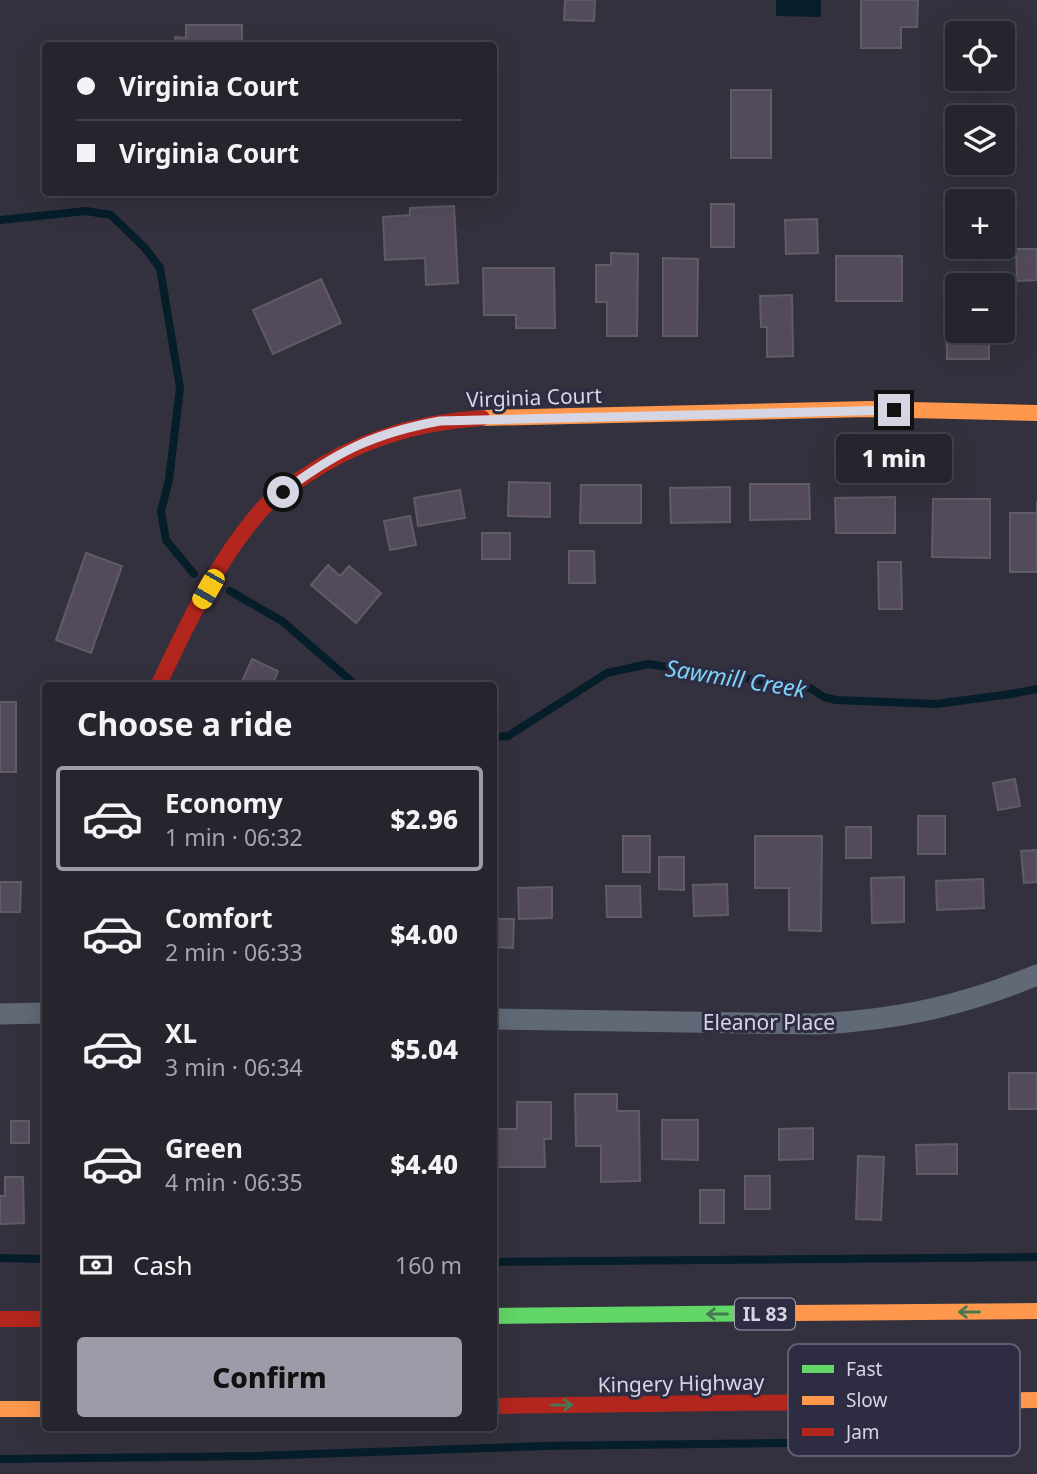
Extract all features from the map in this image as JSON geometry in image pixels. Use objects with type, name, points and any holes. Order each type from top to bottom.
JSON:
[{"type":"main road","name":"Virginia Court","points":[[160,682],[190,619],[219,568],[267,504],[328,460],[351,447],[399,429],[440,421],[477,418],[869,409],[1037,413]]},
{"type":"main road","name":"IL 83","points":[[497,1316],[1037,1311]]},
{"type":"main road","points":[[5,1319],[42,1319]]},
{"type":"main road","name":"Kingery Highway","points":[[497,1406],[788,1403]]},
{"type":"main road","points":[[6,1410],[42,1409]]},
{"type":"street","name":"Eleanor Place","points":[[497,1019],[817,1024],[868,1021],[926,1012],[1037,975]]},
{"type":"street","points":[[0,1014],[42,1013]]},
{"type":"water","points":[[776,0],[821,0],[821,17],[776,16]]},
{"type":"building","points":[[565,0],[595,0],[594,21],[564,20]]},
{"type":"building","points":[[861,0],[918,0],[917,27],[901,27],[901,48],[861,48]]},
{"type":"building","points":[[186,25],[242,25],[242,42],[175,42],[175,37],[186,38]]},
{"type":"building","points":[[731,90],[771,90],[771,158],[731,158]]},
{"type":"building","points":[[711,204],[734,204],[734,247],[711,247]]},
{"type":"building","points":[[454,206],[458,283],[426,285],[425,258],[385,260],[383,217],[410,215],[410,208]]},
{"type":"building","points":[[817,219],[818,253],[786,254],[785,220]]},
{"type":"building","points":[[1016,249],[1037,249],[1037,280],[1017,281]]},
{"type":"building","points":[[611,253],[638,254],[637,336],[607,336],[607,302],[596,302],[596,265],[611,265]]},
{"type":"building","points":[[836,256],[902,256],[902,301],[836,301]]},
{"type":"building","points":[[663,258],[698,259],[697,336],[663,336]]},
{"type":"building","points":[[483,268],[554,268],[555,328],[516,328],[516,315],[484,315]]},
{"type":"building","points":[[321,279],[341,323],[273,354],[253,310]]},
{"type":"building","points":[[792,295],[793,356],[767,357],[767,327],[761,327],[760,296]]},
{"type":"building","points":[[947,343],[989,343],[989,359],[947,359]]},
{"type":"building","points":[[509,482],[550,483],[550,517],[508,516]]},
{"type":"building","points":[[750,484],[809,484],[810,519],[750,520]]},
{"type":"building","points":[[581,485],[641,485],[641,523],[580,523]]},
{"type":"building","points":[[730,487],[730,522],[671,523],[670,488]]},
{"type":"building","points":[[460,490],[465,518],[418,526],[414,498]]},
{"type":"building","points":[[895,497],[895,533],[836,533],[835,498]]},
{"type":"building","points":[[933,499],[990,499],[990,558],[932,557]]},
{"type":"building","points":[[1010,513],[1037,513],[1037,572],[1010,572]]},
{"type":"building","points":[[410,516],[416,545],[390,550],[384,521]]},
{"type":"building","points":[[482,533],[510,533],[510,559],[482,559]]},
{"type":"building","points":[[569,551],[594,551],[595,583],[569,583]]},
{"type":"building","points":[[86,553],[122,566],[91,653],[56,640]]},
{"type":"building","points":[[878,562],[901,562],[902,609],[879,609]]},
{"type":"building","points":[[328,565],[340,576],[349,566],[381,593],[356,623],[311,585]]},
{"type":"building","points":[[252,659],[278,671],[274,682],[242,682]]},
{"type":"building","points":[[0,702],[16,702],[16,772],[0,772]]},
{"type":"building","points":[[1015,779],[1020,806],[998,810],[993,783]]},
{"type":"building","points":[[918,816],[945,816],[945,854],[918,854]]},
{"type":"building","points":[[846,827],[871,827],[871,858],[846,858]]},
{"type":"building","points":[[623,836],[650,836],[650,872],[623,872]]},
{"type":"building","points":[[755,836],[822,836],[821,931],[789,930],[789,888],[755,888]]},
{"type":"building","points":[[1037,850],[1037,882],[1024,883],[1021,851]]},
{"type":"building","points":[[659,857],[684,857],[684,890],[659,889]]},
{"type":"building","points":[[904,877],[904,922],[872,923],[871,878]]},
{"type":"building","points":[[983,879],[984,908],[937,910],[936,881]]},
{"type":"building","points":[[0,882],[21,882],[20,912],[0,912]]},
{"type":"building","points":[[727,884],[728,915],[694,916],[693,885]]},
{"type":"building","points":[[606,886],[640,886],[641,917],[607,917]]},
{"type":"building","points":[[552,887],[552,918],[519,919],[518,888]]},
{"type":"building","points":[[497,919],[514,919],[513,948],[497,947]]},
{"type":"building","points":[[1009,1073],[1037,1073],[1037,1109],[1009,1109]]},
{"type":"building","points":[[575,1094],[617,1094],[617,1111],[639,1111],[640,1181],[601,1182],[601,1146],[576,1146]]},
{"type":"building","points":[[517,1102],[551,1102],[551,1139],[544,1139],[545,1167],[497,1167],[497,1129],[517,1129]]},
{"type":"building","points":[[662,1120],[698,1120],[698,1160],[662,1159]]},
{"type":"building","points":[[11,1121],[29,1121],[29,1143],[11,1143]]},
{"type":"building","points":[[813,1128],[813,1159],[779,1160],[779,1129]]},
{"type":"building","points":[[957,1144],[957,1174],[917,1174],[916,1145]]},
{"type":"building","points":[[858,1156],[884,1157],[881,1220],[856,1219]]},
{"type":"building","points":[[745,1176],[770,1176],[770,1209],[745,1209]]},
{"type":"building","points":[[5,1177],[23,1177],[24,1223],[0,1224],[0,1196],[5,1196]]},
{"type":"building","points":[[700,1190],[724,1190],[724,1223],[700,1223]]},
{"type":"waterway","name":"Sawmill Creek","points":[[0,220],[86,211],[111,215],[145,248],[160,268],[180,388],[169,480],[161,511],[166,540],[194,574]]},
{"type":"waterway","name":"Sawmill Creek","points":[[230,591],[282,621],[352,682]]},
{"type":"waterway","name":"Sawmill Creek","points":[[497,737],[508,736],[607,673],[648,664],[810,688],[824,697],[836,700],[936,704],[1037,689]]},
{"type":"waterway","points":[[497,1262],[1037,1257]]},
{"type":"waterway","points":[[0,1258],[42,1259]]},
{"type":"waterway","points":[[0,1459],[255,1456],[544,1446],[788,1443]]},
{"type":"traffic: fast","points":[[497,1316],[792,1313]]},
{"type":"traffic: slow","points":[[482,418],[869,409],[1037,413]]},
{"type":"traffic: slow","points":[[792,1313],[1037,1311]]},
{"type":"traffic: slow","points":[[1020,1400],[1037,1400]]},
{"type":"traffic: slow","points":[[0,1409],[42,1409]]},
{"type":"traffic: jam","points":[[160,682],[218,570],[247,527],[277,495],[323,465],[366,443],[434,424],[482,418]]},
{"type":"traffic: jam","points":[[0,1319],[42,1319]]},
{"type":"traffic: jam","points":[[497,1406],[788,1402]]},
{"type":"route","points":[[283,492],[317,466],[351,447],[399,429],[440,421],[477,418],[894,410]]}]
